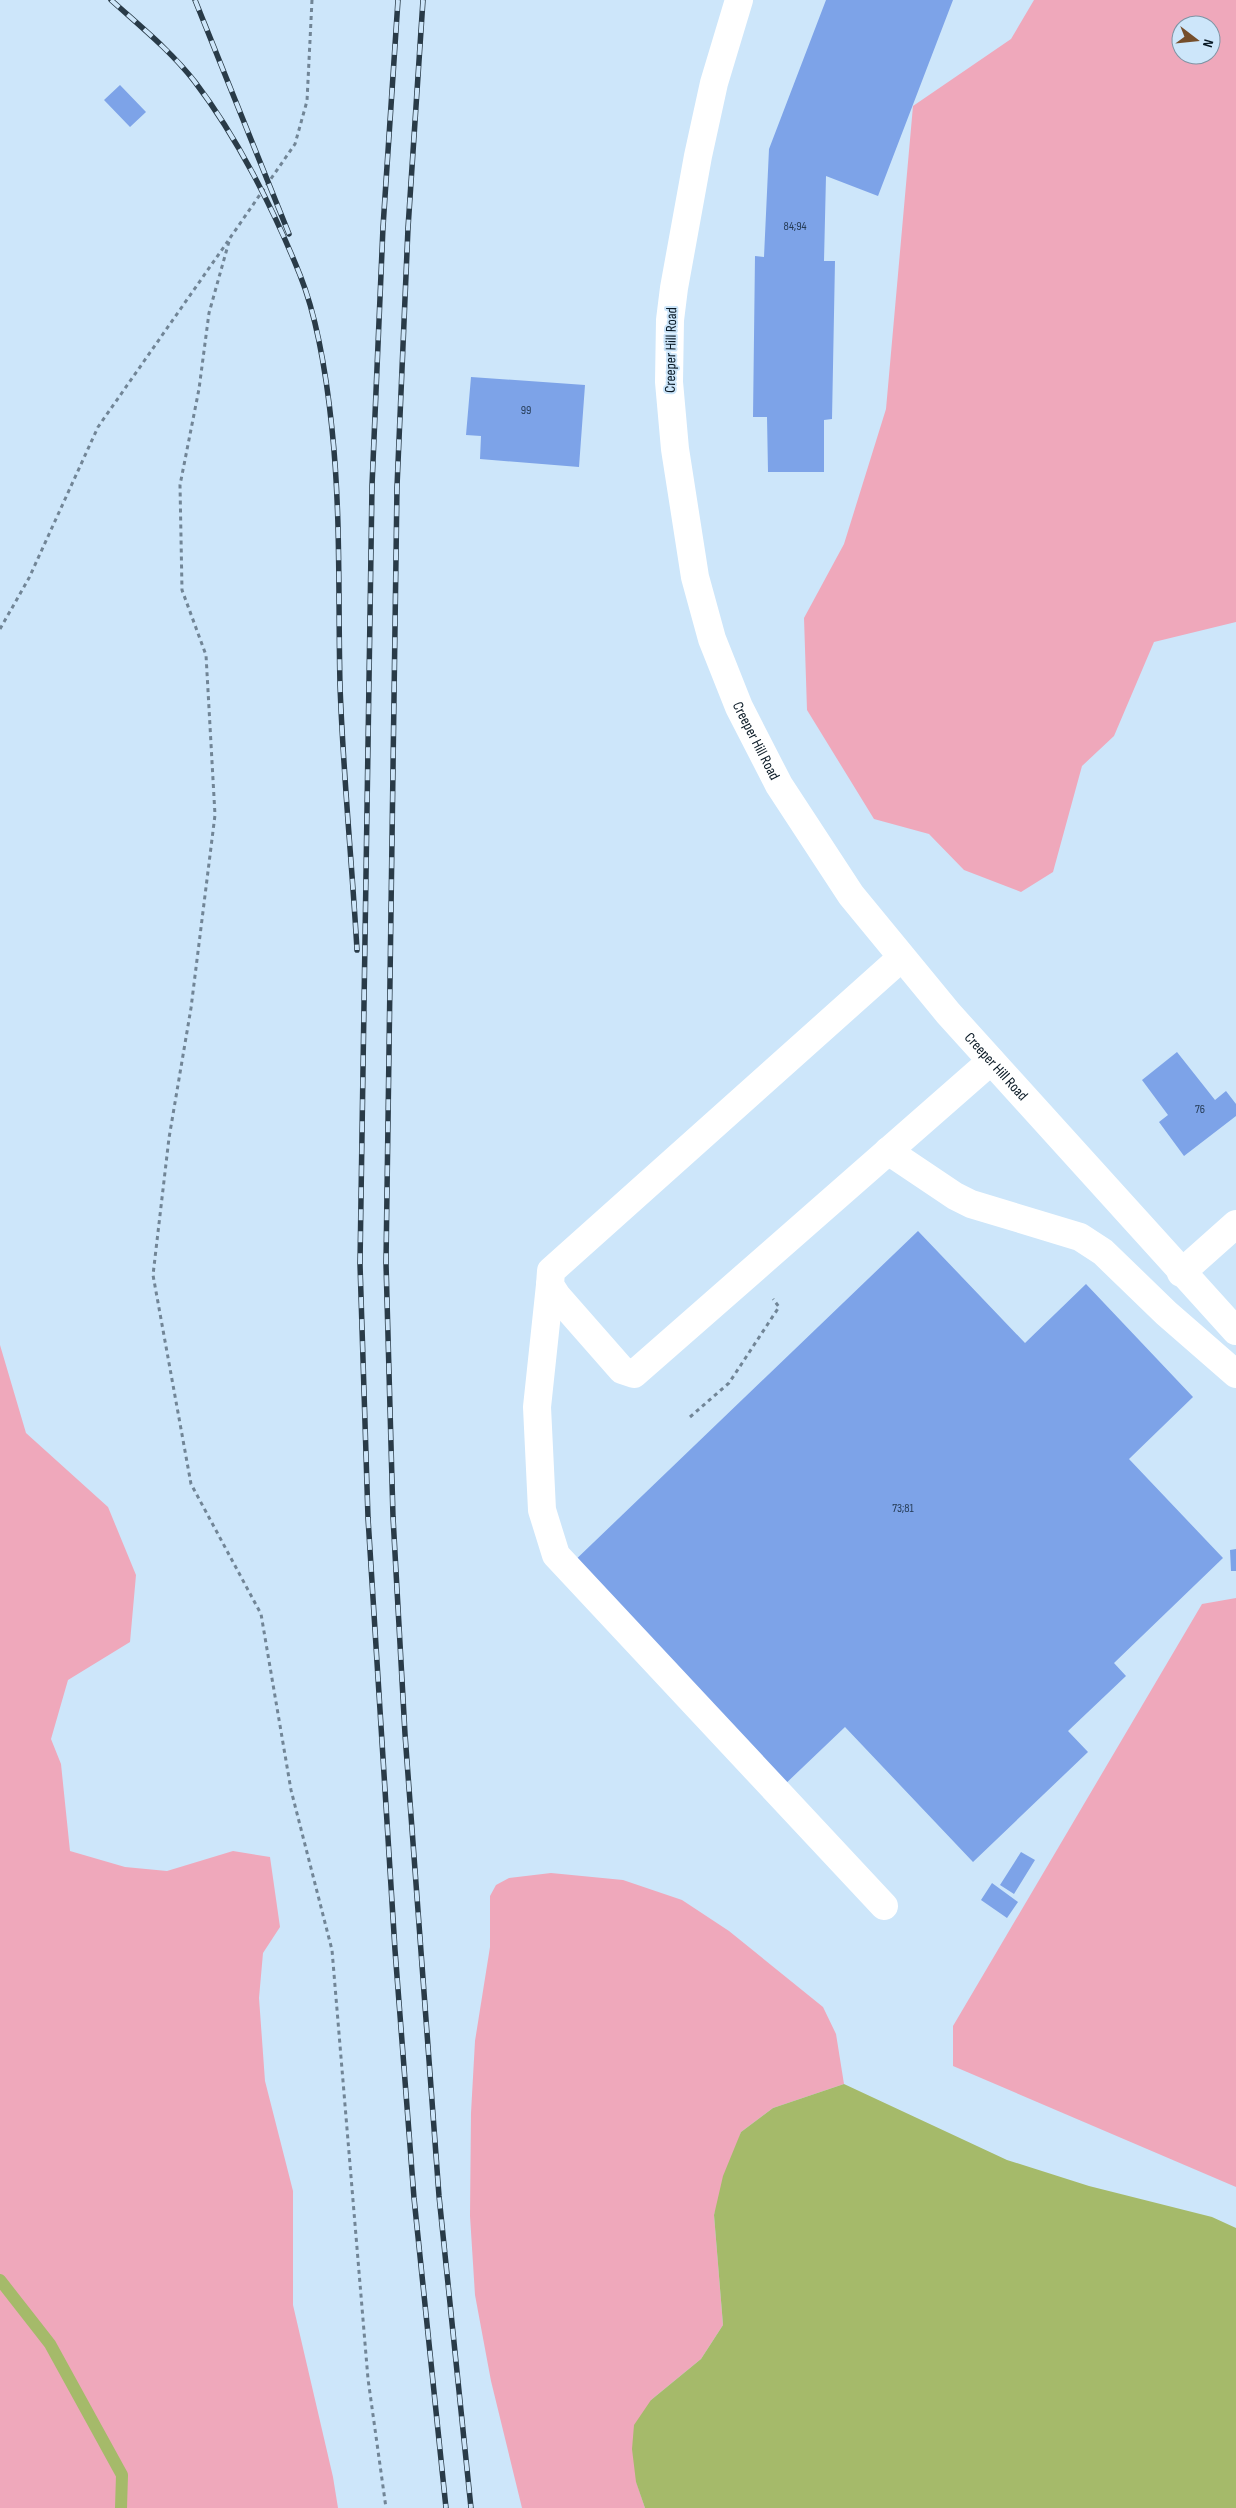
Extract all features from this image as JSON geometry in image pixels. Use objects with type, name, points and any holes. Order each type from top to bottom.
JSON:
[{"type":"street","name":"Creeper Hill Road","points":[[739,0],[714,82],[698,156],[670,320],[671,413],[695,577],[701,604],[725,674],[770,769],[831,866],[901,958],[1181,1273],[1236,1331]]},
{"type":"street","points":[[884,1906],[556,1555],[542,1510],[537,1407],[551,1271],[901,958]]},
{"type":"street","points":[[550,1285],[622,1370],[634,1374],[991,1061]]},
{"type":"street","points":[[888,1152],[955,1196],[971,1204],[1080,1237],[1102,1252],[1166,1313],[1236,1374]]},
{"type":"street","points":[[1181,1273],[1236,1224]]},
{"type":"path","points":[[0,629],[29,578],[98,427],[295,144],[307,101],[312,0]]},
{"type":"path","points":[[230,238],[208,313],[198,389],[180,485],[182,590],[206,655],[216,815],[191,1008],[169,1138],[152,1275],[191,1484],[261,1614],[291,1790],[332,1950],[368,2379],[386,2508]]},
{"type":"path","points":[[690,1417],[729,1383],[780,1307],[750,1272]]},
{"type":"shaded area","points":[[1034,0],[1236,0],[1236,622],[1154,642],[1114,736],[1082,766],[1053,872],[1021,892],[964,870],[929,834],[874,819],[807,710],[804,618],[844,544],[886,409],[913,106],[1011,39]]},
{"type":"shaded area","points":[[0,1345],[26,1433],[108,1507],[136,1575],[130,1642],[68,1680],[51,1739],[61,1764],[70,1851],[125,1867],[167,1871],[233,1851],[270,1857],[280,1927],[263,1953],[259,1998],[265,2081],[293,2191],[293,2305],[333,2477],[338,2508],[0,2508]]},
{"type":"shaded area","points":[[1236,1598],[1236,2187],[953,2066],[953,2026],[1202,1604]]},
{"type":"shaded area","points":[[551,1873],[623,1880],[682,1900],[729,1931],[823,2007],[836,2034],[844,2084],[773,2108],[741,2132],[714,2215],[723,2325],[701,2359],[651,2400],[636,2481],[645,2508],[522,2508],[491,2381],[475,2295],[470,2216],[471,2113],[475,2041],[490,1947],[490,1896],[496,1885],[509,1878]]},
{"type":"shaded area","points":[[844,2084],[1007,2160],[1089,2186],[1212,2217],[1236,2228],[1236,2508],[645,2508],[636,2482],[632,2449],[634,2425],[651,2400],[701,2359],[723,2325],[714,2215],[723,2176],[741,2132],[773,2108]]},
{"type":"building","points":[[826,0],[953,0],[878,196],[826,176],[824,261],[835,261],[832,419],[824,420],[824,472],[768,472],[767,417],[753,417],[755,256],[764,257],[769,149]]},
{"type":"building","points":[[120,85],[146,112],[130,127],[104,100]]},
{"type":"building","points":[[471,377],[585,385],[579,467],[480,459],[481,436],[466,435]]},
{"type":"building","points":[[1177,1052],[1215,1100],[1226,1091],[1236,1104],[1236,1116],[1184,1156],[1159,1122],[1168,1115],[1142,1080]]},
{"type":"building","points":[[918,1231],[1025,1343],[1086,1284],[1193,1397],[1129,1459],[1223,1558],[1114,1663],[1126,1676],[1068,1731],[1088,1752],[973,1862],[845,1727],[780,1789],[568,1567]]},
{"type":"building","points":[[1236,1549],[1236,1571],[1231,1571],[1230,1550]]},
{"type":"building","points":[[1021,1852],[1035,1860],[1014,1894],[1000,1885]]},
{"type":"building","points":[[992,1883],[1018,1902],[1007,1918],[981,1900]]},
{"type":"waterway","points":[[0,2280],[50,2344],[122,2475],[121,2508]]},
{"type":"railway","points":[[111,0],[176,60],[211,103],[240,150],[279,225],[300,275],[312,311],[330,410],[335,461],[338,525],[341,718],[357,950]]},
{"type":"railway","points":[[195,0],[289,234]]},
{"type":"railway","points":[[398,0],[383,227],[372,486],[360,1264],[368,1518],[395,1950],[414,2198],[446,2508]]},
{"type":"railway","points":[[423,0],[408,228],[397,487],[386,1263],[393,1517],[405,1734],[439,2196],[471,2508]]}]
